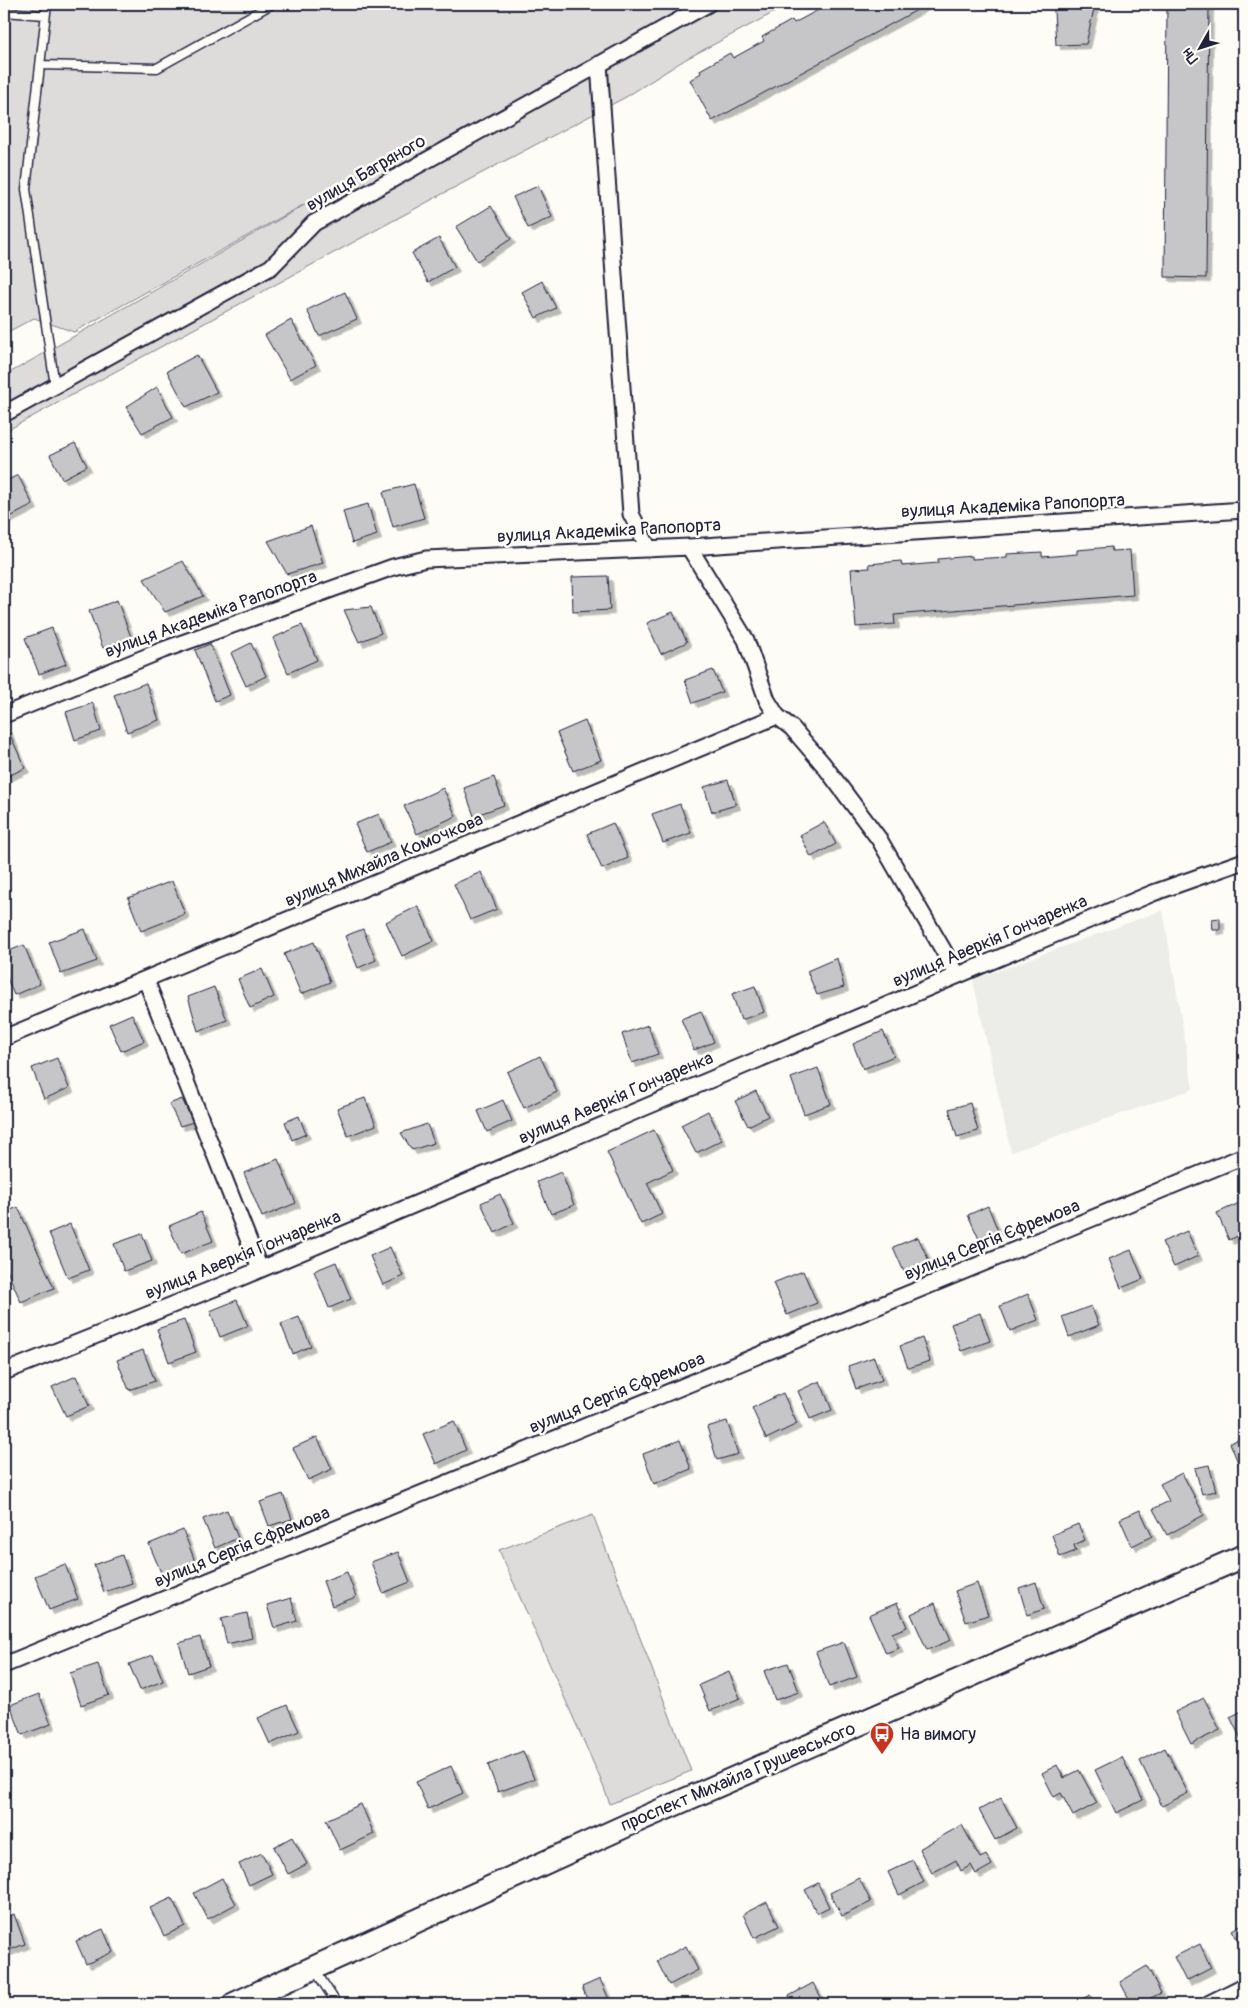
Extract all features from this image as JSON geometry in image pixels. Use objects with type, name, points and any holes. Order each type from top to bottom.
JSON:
[{"type":"street","name":"вулиця Багряного","points":[[4,414],[271,267],[314,223],[708,4]]},
{"type":"street","points":[[599,64],[631,514],[650,549]]},
{"type":"street","name":"вулиця Академіка Рапопорта","points":[[4,715],[163,650],[393,567],[426,559],[689,547],[1244,510]]},
{"type":"street","points":[[689,547],[746,640],[767,700],[777,716],[792,728],[823,764],[879,839],[957,974]]},
{"type":"street","name":"вулиця Михайла Комочкова","points":[[4,1038],[777,716]]},
{"type":"street","name":"вулиця Аверкія Гончаренка","points":[[4,1372],[260,1269],[1153,892],[1244,860]]},
{"type":"street","points":[[146,980],[260,1269]]},
{"type":"street","name":"вулиця Сергія Єфремова","points":[[4,1665],[1244,1156]]},
{"type":"street","name":"проспект Михайла Грушевського","points":[[234,2004],[632,1823],[1244,1556]]},
{"type":"street","points":[[1208,2004],[1244,1986]]},
{"type":"lane","points":[[47,4],[26,189],[55,386]]},
{"type":"lane","points":[[41,65],[157,68],[272,4]]},
{"type":"lane","points":[[4,12],[45,15]]},
{"type":"lane","points":[[313,1967],[337,2004]]},
{"type":"shaded area","points":[[4,4],[790,4],[686,59],[626,97],[446,192],[4,432],[4,376],[368,169],[74,332],[34,318],[4,334]]},
{"type":"shaded area","points":[[1163,910],[1193,1089],[1011,1152],[973,980]]},
{"type":"shaded area","points":[[593,1515],[691,1771],[610,1804],[499,1550]]},
{"type":"building","points":[[820,4],[928,4],[712,121],[690,80],[701,73],[700,70],[730,53],[733,58],[764,41],[762,37],[792,20],[794,23],[822,8]]},
{"type":"building","points":[[1050,4],[1095,4],[1086,44],[1056,45],[1054,11]]},
{"type":"building","points":[[1167,4],[1209,4],[1206,278],[1165,277]]},
{"type":"building","points":[[538,186],[552,217],[528,228],[513,197]]},
{"type":"building","points":[[491,206],[511,239],[477,261],[456,227]]},
{"type":"building","points":[[439,238],[455,267],[428,282],[412,253]]},
{"type":"building","points":[[542,281],[556,308],[536,318],[522,292]]},
{"type":"building","points":[[345,292],[357,319],[319,336],[307,310]]},
{"type":"building","points":[[291,320],[316,365],[290,379],[265,335]]},
{"type":"building","points":[[197,355],[217,392],[186,407],[167,371]]},
{"type":"building","points":[[157,387],[173,417],[142,433],[126,407]]},
{"type":"building","points":[[75,443],[87,466],[62,479],[50,455]]},
{"type":"building","points":[[18,475],[33,505],[4,520],[4,482]]},
{"type":"building","points":[[414,484],[424,518],[393,527],[383,492]]},
{"type":"building","points":[[368,504],[377,535],[352,543],[343,511]]},
{"type":"building","points":[[311,526],[323,563],[287,574],[268,541]]},
{"type":"building","points":[[1111,547],[1112,551],[1130,550],[1133,595],[894,615],[895,624],[856,627],[851,569],[870,568],[869,564],[901,561],[902,566],[938,563],[938,559],[972,556],[972,559],[1042,552],[1042,557],[1077,554],[1077,550]]},
{"type":"building","points":[[183,561],[203,596],[165,612],[144,579]]},
{"type":"building","points":[[608,576],[610,610],[573,612],[572,577]]},
{"type":"building","points":[[117,600],[131,637],[103,648],[89,611]]},
{"type":"building","points":[[371,607],[381,633],[359,642],[344,610]]},
{"type":"building","points":[[673,612],[687,642],[661,654],[647,623]]},
{"type":"building","points":[[302,625],[317,660],[288,673],[273,638]]},
{"type":"building","points":[[52,628],[66,664],[39,674],[25,638]]},
{"type":"building","points":[[251,643],[266,676],[246,686],[231,653]]},
{"type":"building","points":[[210,644],[230,695],[215,701],[195,650]]},
{"type":"building","points":[[713,670],[722,692],[693,703],[685,680]]},
{"type":"building","points":[[146,683],[159,720],[127,732],[114,695]]},
{"type":"building","points":[[93,703],[101,731],[75,740],[66,712]]},
{"type":"building","points":[[585,721],[601,760],[573,771],[557,733]]},
{"type":"building","points":[[7,728],[25,768],[4,778],[4,729]]},
{"type":"building","points":[[494,777],[504,805],[474,816],[464,788]]},
{"type":"building","points":[[728,780],[736,805],[712,812],[704,787]]},
{"type":"building","points":[[443,788],[456,816],[417,834],[404,806]]},
{"type":"building","points":[[680,804],[691,833],[663,843],[652,814]]},
{"type":"building","points":[[379,814],[391,842],[367,852],[355,824]]},
{"type":"building","points":[[824,822],[836,844],[811,857],[800,835]]},
{"type":"building","points":[[613,823],[628,858],[602,869],[587,834]]},
{"type":"building","points":[[481,872],[497,909],[470,920],[454,884]]},
{"type":"building","points":[[172,881],[185,914],[141,931],[128,898]]},
{"type":"building","points":[[418,906],[434,941],[402,956],[386,922]]},
{"type":"building","points":[[1220,918],[1220,930],[1213,930],[1212,919]]},
{"type":"building","points":[[85,929],[97,961],[61,974],[49,942]]},
{"type":"building","points":[[363,929],[376,960],[358,968],[345,936]]},
{"type":"building","points":[[314,942],[330,982],[301,994],[284,954]]},
{"type":"building","points":[[24,945],[40,984],[14,995],[4,971],[4,953]]},
{"type":"building","points":[[837,958],[844,987],[817,995],[807,971]]},
{"type":"building","points":[[262,969],[274,997],[250,1008],[238,979]]},
{"type":"building","points":[[755,986],[764,1012],[741,1020],[732,994]]},
{"type":"building","points":[[214,987],[227,1020],[198,1031],[188,997]]},
{"type":"building","points":[[701,1011],[714,1042],[694,1050],[681,1019]]},
{"type":"building","points":[[132,1014],[144,1041],[121,1051],[109,1024]]},
{"type":"building","points":[[648,1025],[658,1054],[632,1063],[622,1034]]},
{"type":"building","points":[[883,1031],[894,1056],[863,1069],[853,1044]]},
{"type":"building","points":[[540,1056],[557,1092],[524,1108],[507,1072]]},
{"type":"building","points":[[57,1058],[69,1088],[44,1099],[32,1068]]},
{"type":"building","points":[[818,1068],[831,1104],[804,1114],[791,1078]]},
{"type":"building","points":[[756,1091],[768,1116],[748,1126],[735,1101]]},
{"type":"building","points":[[365,1098],[376,1125],[348,1136],[337,1108]]},
{"type":"building","points":[[182,1099],[193,1122],[180,1126],[169,1104]]},
{"type":"building","points":[[503,1100],[512,1121],[487,1132],[478,1111]]},
{"type":"building","points":[[970,1103],[978,1131],[957,1137],[949,1109]]},
{"type":"building","points":[[708,1111],[722,1140],[696,1153],[681,1125]]},
{"type":"building","points":[[299,1116],[306,1134],[292,1140],[285,1122]]},
{"type":"building","points":[[427,1124],[434,1143],[412,1150],[401,1133]]},
{"type":"building","points":[[654,1130],[673,1170],[647,1183],[662,1214],[641,1224],[607,1152]]},
{"type":"building","points":[[278,1159],[296,1203],[262,1217],[244,1173]]},
{"type":"building","points":[[561,1172],[574,1205],[551,1214],[537,1182]]},
{"type":"building","points":[[500,1194],[514,1223],[495,1233],[481,1203]]},
{"type":"building","points":[[1244,1201],[1244,1233],[1229,1240],[1217,1213]]},
{"type":"building","points":[[988,1206],[998,1231],[979,1239],[968,1215]]},
{"type":"building","points":[[18,1207],[54,1288],[21,1302],[4,1264],[4,1213]]},
{"type":"building","points":[[201,1212],[213,1241],[181,1254],[169,1226]]},
{"type":"building","points":[[70,1224],[89,1270],[68,1278],[49,1233]]},
{"type":"building","points":[[1187,1231],[1198,1256],[1174,1267],[1162,1242]]},
{"type":"building","points":[[142,1234],[152,1261],[124,1271],[114,1244]]},
{"type":"building","points":[[918,1237],[930,1263],[905,1274],[893,1247]]},
{"type":"building","points":[[390,1247],[403,1276],[383,1285],[370,1256]]},
{"type":"building","points":[[1131,1250],[1143,1279],[1121,1288],[1109,1259]]},
{"type":"building","points":[[336,1262],[351,1299],[329,1308],[314,1271]]},
{"type":"building","points":[[803,1271],[817,1303],[787,1315],[773,1283]]},
{"type":"building","points":[[1028,1294],[1038,1320],[1010,1331],[1000,1306]]},
{"type":"building","points":[[237,1300],[248,1326],[220,1337],[210,1311]]},
{"type":"building","points":[[1091,1306],[1099,1325],[1069,1337],[1062,1317]]},
{"type":"building","points":[[980,1313],[990,1341],[961,1351],[951,1324]]},
{"type":"building","points":[[299,1317],[311,1346],[293,1354],[281,1324]]},
{"type":"building","points":[[184,1320],[196,1352],[169,1362],[157,1329]]},
{"type":"building","points":[[922,1338],[930,1361],[908,1368],[900,1346]]},
{"type":"building","points":[[143,1350],[155,1381],[129,1390],[117,1360]]},
{"type":"building","points":[[874,1357],[882,1380],[856,1389],[848,1366]]},
{"type":"building","points":[[76,1376],[89,1406],[66,1416],[52,1387]]},
{"type":"building","points":[[820,1381],[832,1410],[810,1419],[798,1391]]},
{"type":"building","points":[[783,1393],[797,1424],[766,1439],[752,1408]]},
{"type":"building","points":[[454,1421],[466,1450],[436,1464],[423,1434]]},
{"type":"building","points":[[727,1421],[738,1454],[717,1460],[707,1427]]},
{"type":"building","points":[[317,1437],[332,1469],[308,1480],[293,1448]]},
{"type":"building","points":[[1244,1437],[1244,1477],[1230,1443]]},
{"type":"building","points":[[680,1440],[691,1469],[654,1484],[643,1454]]},
{"type":"building","points":[[1209,1465],[1216,1491],[1202,1494],[1195,1468]]},
{"type":"building","points":[[1182,1473],[1204,1515],[1167,1535],[1153,1509],[1169,1501],[1160,1484]]},
{"type":"building","points":[[283,1494],[292,1519],[269,1526],[260,1502]]},
{"type":"building","points":[[227,1510],[238,1538],[215,1548],[203,1519]]},
{"type":"building","points":[[1140,1510],[1152,1536],[1132,1546],[1120,1519]]},
{"type":"building","points":[[1078,1524],[1085,1540],[1074,1545],[1076,1551],[1060,1557],[1052,1535]]},
{"type":"building","points":[[183,1530],[196,1564],[163,1577],[149,1544]]},
{"type":"building","points":[[398,1552],[410,1582],[383,1593],[371,1562]]},
{"type":"building","points":[[122,1555],[132,1583],[104,1592],[94,1565]]},
{"type":"building","points":[[65,1564],[78,1599],[49,1610],[35,1576]]},
{"type":"building","points":[[347,1572],[356,1597],[332,1606],[323,1581]]},
{"type":"building","points":[[1036,1582],[1044,1609],[1027,1615],[1019,1588]]},
{"type":"building","points":[[977,1583],[988,1615],[966,1622],[955,1591]]},
{"type":"building","points":[[291,1598],[297,1621],[274,1628],[267,1605]]},
{"type":"building","points":[[897,1603],[907,1627],[892,1633],[899,1648],[886,1653],[869,1615]]},
{"type":"building","points":[[935,1603],[951,1640],[927,1650],[911,1614]]},
{"type":"building","points":[[247,1613],[252,1638],[227,1644],[221,1619]]},
{"type":"building","points":[[200,1637],[209,1666],[188,1673],[179,1643]]},
{"type":"building","points":[[844,1642],[857,1677],[829,1687],[816,1652]]},
{"type":"building","points":[[153,1655],[163,1681],[140,1690],[129,1664]]},
{"type":"building","points":[[788,1663],[799,1692],[775,1700],[764,1671]]},
{"type":"building","points":[[98,1664],[109,1695],[81,1705],[70,1673]]},
{"type":"building","points":[[729,1672],[740,1698],[710,1711],[699,1685]]},
{"type":"building","points":[[39,1694],[51,1724],[22,1735],[10,1705]]},
{"type":"building","points":[[1204,1698],[1220,1730],[1191,1744],[1175,1712]]},
{"type":"building","points":[[287,1705],[299,1731],[270,1744],[258,1718]]},
{"type":"building","points":[[1244,1710],[1244,1745],[1230,1717]]},
{"type":"building","points":[[1165,1748],[1188,1793],[1162,1806],[1140,1761]]},
{"type":"building","points":[[523,1751],[534,1779],[498,1792],[488,1765]]},
{"type":"building","points":[[1122,1757],[1143,1800],[1116,1813],[1095,1770]]},
{"type":"building","points":[[1057,1765],[1064,1778],[1079,1770],[1097,1803],[1073,1816],[1061,1793],[1054,1797],[1042,1773]]},
{"type":"building","points":[[451,1766],[463,1793],[428,1809],[416,1782]]},
{"type":"building","points":[[1001,1798],[1017,1828],[995,1840],[979,1810]]},
{"type":"building","points":[[361,1804],[374,1834],[340,1850],[326,1820]]},
{"type":"building","points":[[962,1825],[980,1858],[986,1855],[992,1865],[976,1874],[971,1865],[961,1871],[956,1860],[932,1873],[919,1849]]},
{"type":"building","points":[[292,1837],[307,1864],[288,1874],[274,1847]]},
{"type":"building","points":[[262,1853],[272,1874],[249,1885],[239,1864]]},
{"type":"building","points":[[913,1860],[924,1882],[899,1895],[888,1872]]},
{"type":"building","points":[[222,1878],[236,1904],[208,1919],[194,1893]]},
{"type":"building","points":[[859,1878],[871,1902],[842,1916],[830,1893]]},
{"type":"building","points":[[818,1883],[829,1907],[817,1913],[805,1890]]},
{"type":"building","points":[[172,1898],[185,1926],[164,1936],[150,1908]]},
{"type":"building","points":[[767,1902],[779,1926],[754,1938],[743,1914]]},
{"type":"building","points":[[14,1914],[25,1944],[4,1952],[4,1918]]},
{"type":"building","points":[[1244,1923],[1244,1951],[1232,1930]]},
{"type":"building","points":[[103,1929],[113,1952],[86,1964],[76,1941]]},
{"type":"building","points":[[1200,1944],[1211,1968],[1186,1981],[1174,1957]]},
{"type":"building","points":[[686,1946],[698,1970],[669,1985],[657,1961]]},
{"type":"building","points":[[1147,1966],[1161,1993],[1138,2004],[1132,2004],[1120,1982]]},
{"type":"building","points":[[600,1979],[611,2004],[589,2004],[582,1987]]},
{"type":"building","points":[[813,1983],[825,2004],[793,2004],[789,1996]]},
{"type":"building","points":[[1090,1995],[1095,2004],[1072,2004]]},
{"type":"building","points":[[471,1999],[473,2004],[457,2004]]},
{"type":"place","name":"На вимогу","points":[[882,1755]]}]
